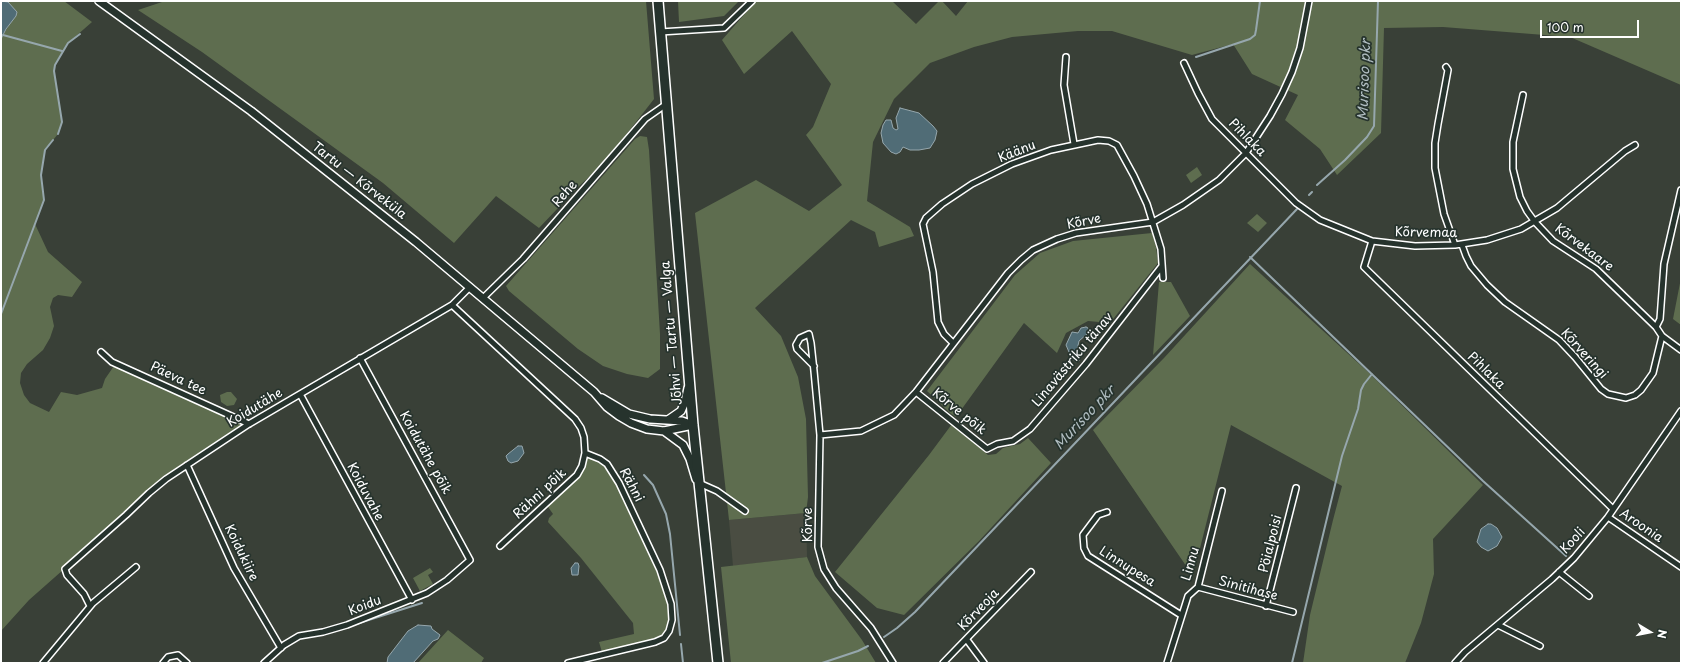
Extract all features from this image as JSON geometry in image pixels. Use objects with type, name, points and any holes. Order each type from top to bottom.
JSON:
[{"type":"highway","name":"Jõhvi — Tartu — Valga","points":[[658,1],[665,106],[689,382],[718,663]]},
{"type":"main road","name":"Tartu — Kõrveküla","points":[[99,1],[250,111],[416,242],[594,392],[629,414],[650,419],[682,421],[693,425]]},
{"type":"main road","points":[[668,420],[681,411],[685,402],[689,382]]},
{"type":"main road","name":"Tartu — Kõrveküla","points":[[594,392],[607,407],[631,423],[647,429],[664,431],[693,425]]},
{"type":"main road","points":[[664,431],[683,445],[690,459],[699,487]]},
{"type":"street","points":[[660,32],[724,28],[752,1]]},
{"type":"street","name":"Kõrve","points":[[820,435],[861,431],[894,415],[916,392],[1008,273],[1033,250],[1057,239],[1076,234],[1153,222],[1183,205],[1219,180],[1246,153],[1270,116],[1292,72],[1300,48],[1309,1]]},
{"type":"street","points":[[1066,57],[1064,85],[1074,144]]},
{"type":"street","name":"Pihlaka","points":[[1184,63],[1212,119],[1296,203],[1312,215]]},
{"type":"street","points":[[1446,67],[1448,70],[1435,143],[1435,168],[1444,214],[1455,245]]},
{"type":"street","name":"Kõrvekaare","points":[[1523,95],[1513,142],[1513,169],[1520,196],[1535,222],[1553,241],[1593,266],[1656,327],[1662,336],[1681,350]]},
{"type":"street","name":"Rehe","points":[[483,298],[523,259],[644,120],[665,106]]},
{"type":"street","name":"Käänu","points":[[953,343],[944,334],[938,322],[933,272],[923,224],[926,218],[942,204],[972,184],[1012,164],[1051,150],[1098,140],[1109,141],[1117,145],[1134,176],[1153,222],[1161,248],[1163,278]]},
{"type":"street","name":"Kõrvemaa","points":[[1312,215],[1335,227],[1372,241],[1415,246],[1462,245],[1487,240],[1521,229],[1557,208],[1625,151],[1635,145]]},
{"type":"street","points":[[1656,327],[1660,319],[1664,264],[1681,190]]},
{"type":"street","name":"Pihlaka","points":[[1372,241],[1364,267],[1613,509]]},
{"type":"street","name":"Kõrveringi","points":[[1462,245],[1471,266],[1487,285],[1506,302],[1559,340],[1575,357],[1600,389],[1608,394],[1626,398],[1635,395],[1641,390],[1653,373],[1662,336]]},
{"type":"street","name":"Linavästriku tänav","points":[[987,449],[997,444],[1013,441],[1030,429],[1086,364],[1162,266]]},
{"type":"street","name":"Koidutähe","points":[[90,606],[84,594],[67,575],[65,569],[149,493],[187,465],[249,424],[452,305],[470,287]]},
{"type":"street","points":[[452,305],[575,419],[581,428],[584,438],[585,453]]},
{"type":"street","name":"Kõrve","points":[[814,366],[797,349],[796,344],[800,338],[809,334],[814,366],[820,435],[818,547],[824,569],[836,588],[872,628],[894,663]]},
{"type":"street","name":"Päeva tee","points":[[101,352],[112,362],[249,424]]},
{"type":"street","name":"Koidutähe põik","points":[[360,358],[470,560]]},
{"type":"street","name":"Kõrve põik","points":[[916,392],[987,449]]},
{"type":"street","name":"Koiduvahe","points":[[300,394],[412,600]]},
{"type":"street","name":"Kooli","points":[[1455,663],[1465,652],[1559,572],[1593,536],[1608,517],[1681,411]]},
{"type":"street","name":"Rähni põik","points":[[500,546],[577,475],[582,466],[585,453]]},
{"type":"street","name":"Rähni","points":[[568,663],[655,642],[664,638],[669,631],[672,620],[671,604],[660,570],[619,483],[607,464],[600,458],[585,453]]},
{"type":"street","name":"Koidukiire","points":[[187,465],[234,568],[281,648]]},
{"type":"street","points":[[699,487],[717,491],[745,511]]},
{"type":"street","name":"Pöialpoisi","points":[[1266,606],[1296,488]]},
{"type":"street","name":"Linnu","points":[[1167,663],[1188,596],[1198,587],[1222,491]]},
{"type":"street","name":"Linnupesa","points":[[1107,512],[1098,515],[1083,535],[1084,548],[1088,556],[1181,615]]},
{"type":"street","name":"Aroonia","points":[[1608,517],[1681,567]]},
{"type":"street","name":"Koidu","points":[[264,663],[298,636],[323,632],[346,625],[412,600],[436,588],[470,560]]},
{"type":"street","points":[[43,663],[90,606],[136,567]]},
{"type":"street","name":"Kõrveoja","points":[[943,663],[967,640],[1031,572]]},
{"type":"street","points":[[1559,572],[1589,596]]},
{"type":"street","name":"Sinitihase","points":[[1198,587],[1293,612]]},
{"type":"street","points":[[1498,625],[1540,646]]},
{"type":"street","points":[[967,640],[984,663]]},
{"type":"street","points":[[163,663],[168,657],[178,655],[187,663]]},
{"type":"shaded area","points":[[806,513],[807,557],[733,566],[729,520]]},
{"type":"green space","points":[[7,1],[64,1],[92,22],[68,43],[55,65],[54,71],[62,122],[58,134],[45,150],[41,175],[44,200],[35,224],[48,252],[82,282],[72,297],[58,295],[53,298],[50,307],[54,326],[50,338],[43,350],[27,364],[21,373],[20,383],[24,395],[30,403],[49,412],[61,392],[77,395],[102,388],[105,379],[116,363],[249,424],[166,479],[29,600],[1,631],[1,39],[10,23]]},
{"type":"green space","points":[[165,1],[646,1],[654,99],[604,163],[578,187],[539,228],[496,196],[454,243],[383,183],[202,52],[138,10]]},
{"type":"green space","points":[[678,1],[739,1],[724,16],[679,22]]},
{"type":"green space","points":[[756,1],[892,1],[916,24],[939,1],[942,1],[956,16],[968,1],[1681,1],[1681,85],[1570,37],[1443,27],[1384,28],[1381,133],[1337,175],[1320,149],[1285,120],[1298,95],[1252,74],[1233,44],[1192,55],[1112,31],[1078,31],[1012,37],[974,47],[930,63],[894,99],[873,142],[867,201],[910,227],[914,236],[879,247],[875,232],[851,220],[755,308],[781,336],[798,377],[806,419],[808,497],[806,513],[729,520],[695,213],[756,180],[809,211],[842,185],[806,135],[813,127],[831,84],[792,31],[744,74],[722,40]]},
{"type":"green space","points":[[640,136],[647,137],[649,150],[660,334],[660,369],[648,378],[627,374],[603,366],[578,349],[509,291],[506,286],[635,139]]},
{"type":"green space","points":[[1197,167],[1202,175],[1191,183],[1186,175]]},
{"type":"green space","points":[[1257,214],[1267,223],[1258,232],[1247,223]]},
{"type":"green space","points":[[1152,233],[1158,263],[1110,323],[1088,321],[1066,333],[1057,353],[1024,323],[956,417],[927,391],[1015,275],[1040,253],[1073,241]]},
{"type":"green space","points":[[1250,264],[1368,372],[1483,485],[1433,539],[1434,574],[1421,623],[1405,663],[1303,663],[1310,615],[1342,486],[1231,425],[1193,576],[1093,430],[1164,358]]},
{"type":"green space","points":[[1681,278],[1681,325],[1673,319]]},
{"type":"green space","points":[[1159,282],[1171,282],[1190,316],[1153,355]]},
{"type":"green space","points":[[231,392],[237,399],[234,405],[227,406],[221,402],[220,395]]},
{"type":"green space","points":[[952,424],[988,455],[996,454],[1003,448],[1020,444],[1028,438],[1051,463],[979,541],[904,615],[877,608],[835,572]]},
{"type":"green space","points":[[585,453],[607,464],[646,538],[671,604],[669,631],[654,639],[602,652],[599,642],[634,634],[633,623],[581,558],[548,522],[549,518],[553,514],[546,504],[577,475]]},
{"type":"green space","points":[[807,557],[815,576],[862,640],[876,663],[731,663],[721,567]]},
{"type":"green space","points":[[430,568],[433,572],[428,575],[433,584],[420,591],[413,578]]},
{"type":"green space","points":[[448,630],[484,658],[481,663],[418,663]]},
{"type":"water","points":[[1,1],[8,2],[17,12],[1,39]]},
{"type":"water","points":[[900,108],[919,113],[937,131],[935,140],[930,148],[910,150],[903,147],[900,152],[896,154],[891,152],[883,143],[881,133],[883,125],[886,120],[891,120],[893,128],[896,130],[898,129],[896,118]]},
{"type":"water","points":[[1086,327],[1089,331],[1079,341],[1077,350],[1079,361],[1076,362],[1072,359],[1066,345],[1072,332],[1078,333],[1081,328]]},
{"type":"water","points":[[518,446],[522,446],[524,453],[518,461],[511,463],[508,461],[506,456]]},
{"type":"water","points":[[1488,524],[1491,524],[1497,528],[1502,537],[1497,546],[1488,551],[1481,547],[1477,542],[1481,529]]},
{"type":"water","points":[[575,563],[578,563],[579,566],[578,575],[572,575],[571,568]]},
{"type":"water","points":[[418,625],[431,626],[432,629],[440,635],[438,639],[433,641],[413,663],[387,663],[388,657],[408,631]]},
{"type":"waterway","points":[[1196,57],[1250,39],[1255,35],[1260,1]]},
{"type":"waterway","name":"Murisoo pkr","points":[[1317,185],[1345,160],[1367,137],[1374,126],[1378,1]]},
{"type":"waterway","points":[[58,134],[62,122],[54,71],[55,65],[68,43],[80,34]]},
{"type":"waterway","points":[[3,35],[62,51]]},
{"type":"waterway","points":[[1,314],[44,200],[41,175],[45,150],[53,140]]},
{"type":"waterway","name":"Murisoo pkr","points":[[1309,195],[1312,192]]},
{"type":"waterway","name":"Murisoo pkr","points":[[884,637],[915,612],[1297,209]]},
{"type":"waterway","points":[[1250,257],[1483,481],[1566,556]]},
{"type":"waterway","points":[[1292,663],[1342,456],[1358,409],[1361,390],[1372,374]]},
{"type":"waterway","points":[[644,475],[653,485],[666,514],[670,534],[680,635]]},
{"type":"waterway","points":[[353,625],[422,603]]},
{"type":"waterway","points":[[681,644],[683,663]]},
{"type":"waterway","name":"Murisoo pkr","points":[[822,663],[858,651],[868,646]]}]
